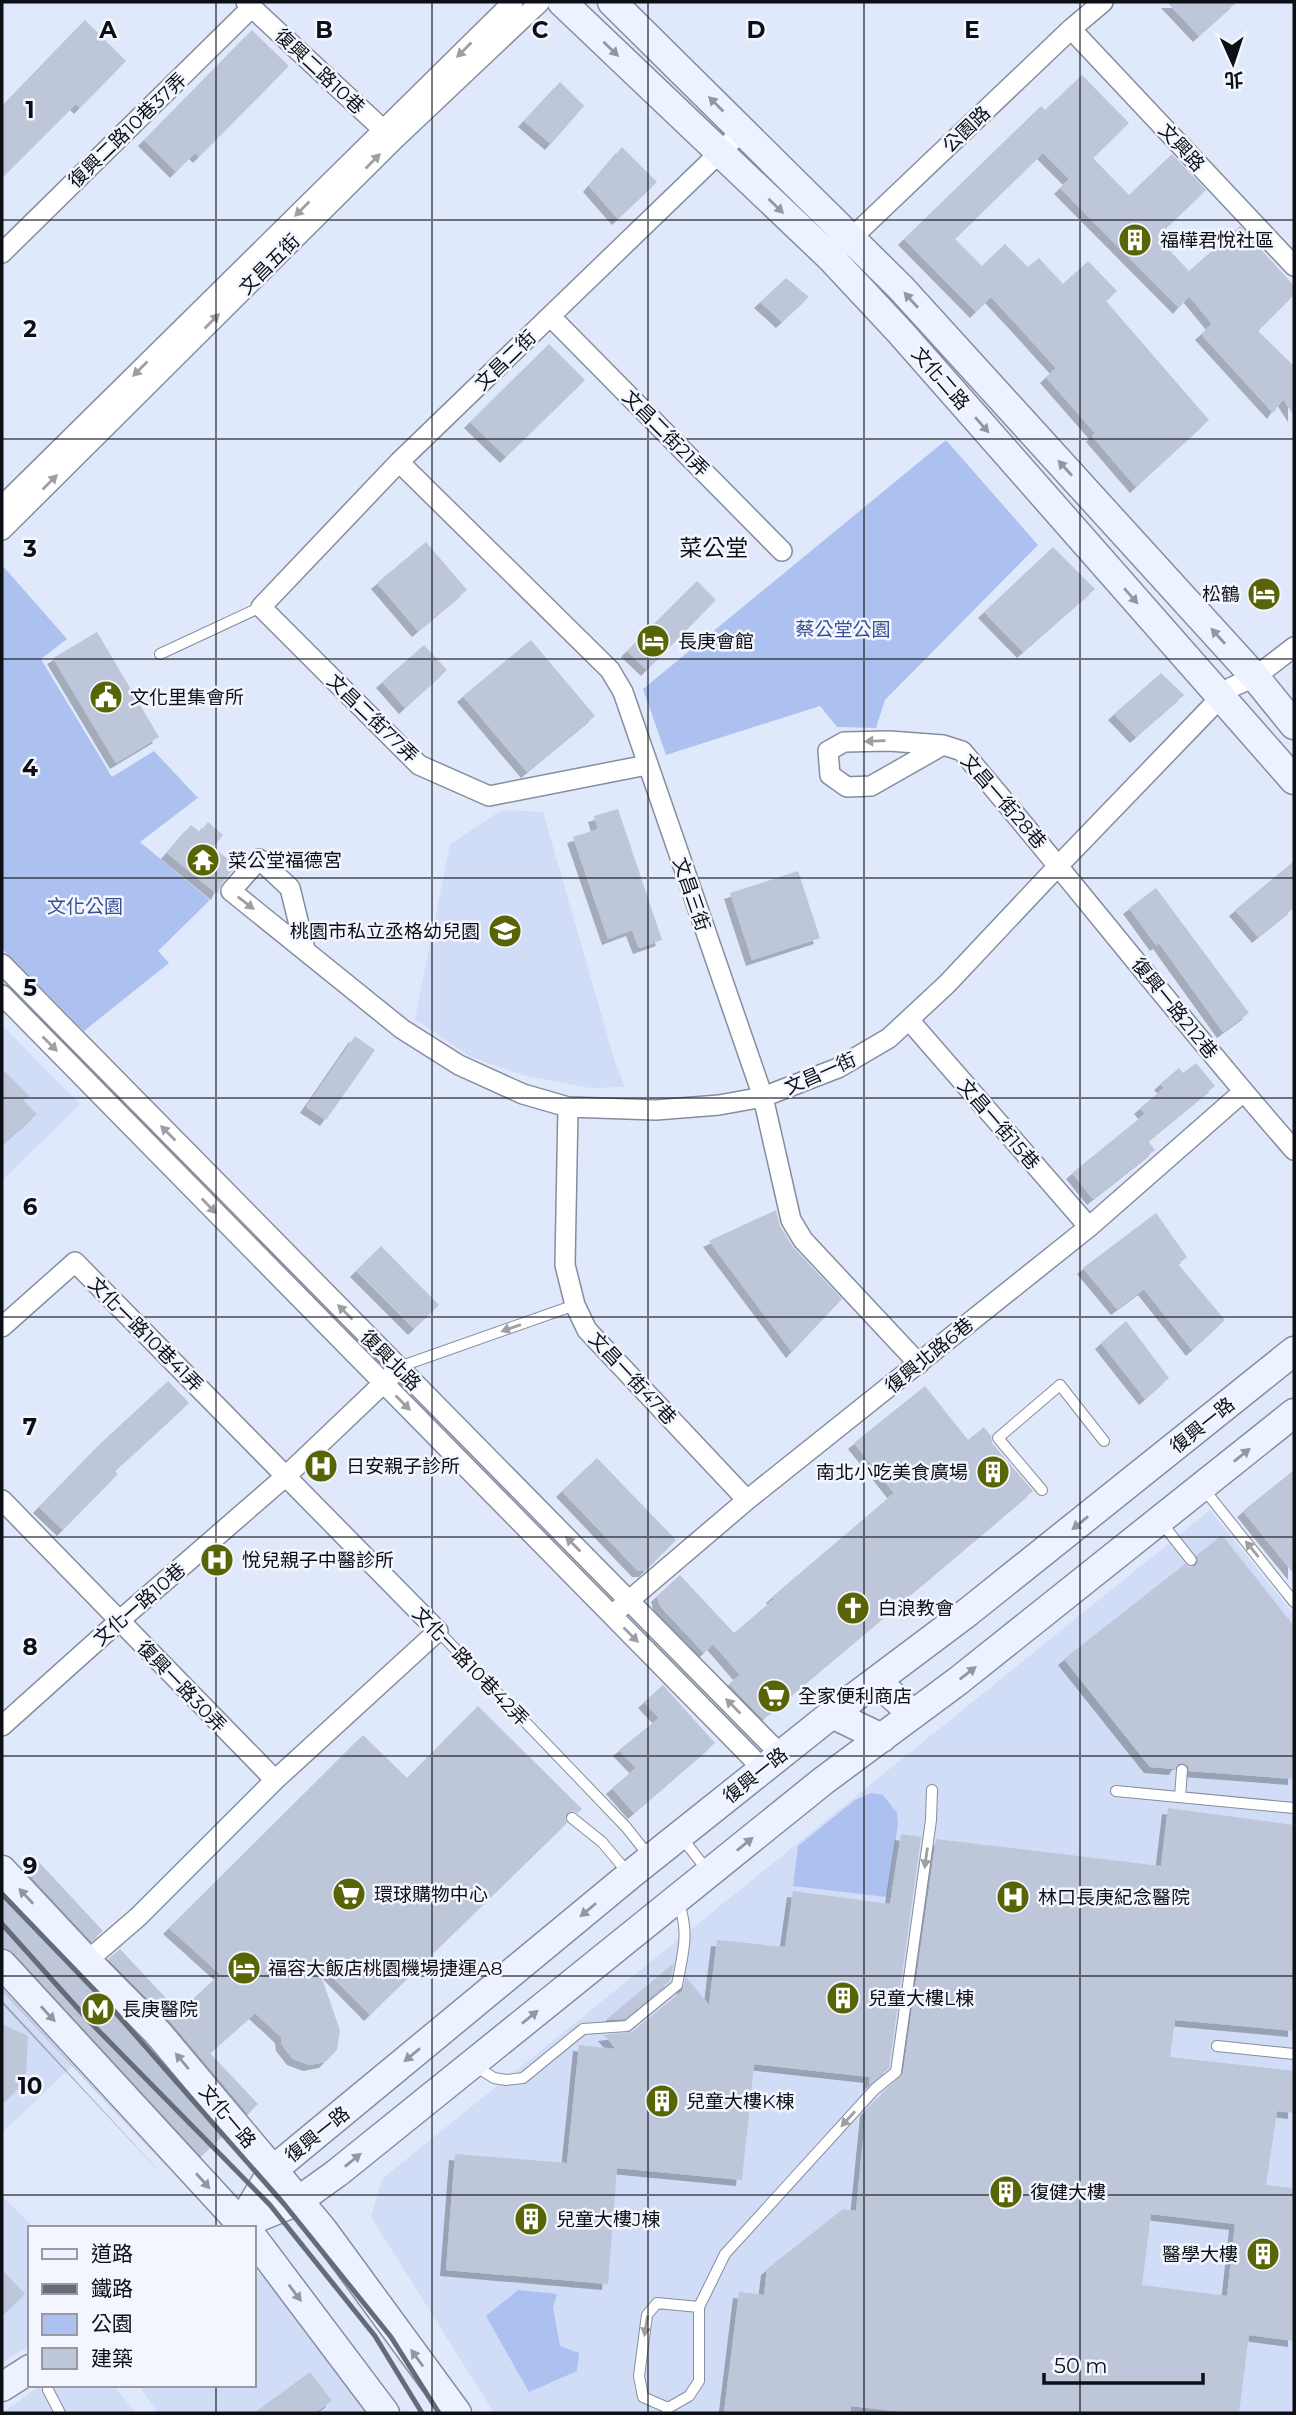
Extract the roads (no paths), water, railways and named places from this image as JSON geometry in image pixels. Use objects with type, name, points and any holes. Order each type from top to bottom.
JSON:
[{"type":"main road","name":"文化二路","points":[[562,2],[721,153],[840,248],[901,288],[1236,687],[1294,780]]},
{"type":"main road","name":"文化二路","points":[[612,2],[742,131],[840,248],[901,333],[1236,687],[1294,725]]},
{"type":"main road","name":"復興一路","points":[[245,2226],[273,2170],[641,1867],[832,1714],[968,1612],[1294,1351]]},
{"type":"main road","points":[[250,2226],[299,2201],[823,1781],[913,1714],[1294,1413]]},
{"type":"main road","points":[[876,1681],[913,1714]]},
{"type":"main road","points":[[832,1714],[882,1738]]},
{"type":"main road","name":"文化一路","points":[[2,1870],[158,2033],[299,2201],[457,2413]]},
{"type":"main road","points":[[2,1964],[241,2226]]},
{"type":"main road","points":[[256,2245],[385,2413]]},
{"type":"main road","points":[[2,2387],[28,2370]]},
{"type":"street","name":"文昌五街","points":[[4,530],[388,135],[513,2]]},
{"type":"street","name":"文昌五街","points":[[2,506],[388,135],[540,2]]},
{"type":"street","name":"公園路","points":[[840,248],[1071,29],[1103,2]]},
{"type":"street","name":"復興二路10巷","points":[[249,5],[388,135]]},
{"type":"street","name":"復興二路10巷37弄","points":[[2,253],[249,5]]},
{"type":"street","name":"文興路","points":[[1071,29],[1294,265]]},
{"type":"street","name":"文昌二街","points":[[267,600],[399,462],[742,131]]},
{"type":"street","name":"文昌二街21弄","points":[[550,316],[782,551]]},
{"type":"street","name":"文昌三街","points":[[399,462],[610,670],[623,692],[763,1097],[792,1220],[803,1240],[919,1364]]},
{"type":"street","name":"文昌二街77弄","points":[[267,600],[419,765],[489,796],[647,765]]},
{"type":"street","name":"文昌一街","points":[[305,949],[402,1029],[459,1065],[523,1094],[568,1107],[656,1110],[719,1105],[763,1097],[838,1068],[889,1038],[947,985],[1059,865],[1236,687],[1294,647]]},
{"type":"street","points":[[889,740],[943,745],[871,786],[847,787],[830,775],[828,751],[844,742],[889,740]]},
{"type":"street","name":"文昌一街28巷","points":[[943,745],[961,751],[1059,865]]},
{"type":"street","name":"復興一路212巷","points":[[1059,865],[1243,1092],[1294,1150]]},
{"type":"street","name":"復興北路","points":[[2,964],[628,1600],[772,1762]]},
{"type":"street","name":"復興北路","points":[[2,995],[611,1615],[772,1762]]},
{"type":"street","name":"文昌一街15巷","points":[[909,1020],[1089,1227]]},
{"type":"street","name":"復興北路6巷","points":[[611,1615],[747,1500],[1089,1227],[1243,1092]]},
{"type":"street","name":"文昌一街47巷","points":[[568,1107],[565,1265],[575,1306],[587,1330],[747,1500]]},
{"type":"street","points":[[178,1174],[193,1158]]},
{"type":"street","name":"文化一路10巷41弄","points":[[2,1327],[75,1262],[286,1476]]},
{"type":"street","name":"文化一路10巷","points":[[2,1727],[286,1476],[384,1384],[398,1367]]},
{"type":"street","points":[[461,1463],[477,1447]]},
{"type":"street","name":"文化一路10巷42弄","points":[[286,1476],[438,1632]]},
{"type":"street","name":"復興一路30弄","points":[[2,1500],[275,1780]]},
{"type":"street","points":[[87,1961],[138,1917],[275,1780],[438,1632]]},
{"type":"lane","points":[[160,654],[267,600]]},
{"type":"lane","points":[[398,1367],[575,1306]]},
{"type":"lane","points":[[1042,1490],[998,1438],[1060,1385],[1104,1441]]},
{"type":"lane","points":[[1202,1488],[1294,1602]]},
{"type":"lane","points":[[1160,1521],[1191,1560]]},
{"type":"lane","name":"文化一路10巷42弄","points":[[438,1632],[626,1827],[641,1867]]},
{"type":"lane","points":[[1180,1797],[1182,1770]]},
{"type":"lane","points":[[699,2307],[657,2303],[647,2315],[639,2376],[643,2397],[668,2411],[689,2396],[699,2381],[699,2307],[725,2254],[875,2089],[896,2072],[932,1820],[932,1790]]},
{"type":"lane","points":[[1116,1791],[1294,1808]]},
{"type":"lane","points":[[572,1818],[602,1842],[641,1867]]},
{"type":"lane","points":[[680,1836],[709,1873]]},
{"type":"lane","points":[[471,2064],[494,2078],[523,2078],[583,2029],[627,2026],[677,1985],[686,1932],[685,1920],[677,1899]]},
{"type":"lane","points":[[1217,2046],[1294,2054]]},
{"type":"lane","points":[[48,2390],[60,2413]]},
{"type":"railway","points":[[2,1894],[108,2004],[284,2204],[391,2337],[439,2413]]},
{"type":"railway","points":[[2,1924],[90,2022],[270,2205],[375,2336],[422,2413]]},
{"type":"place","name":"福樺君悅社區","points":[[1135,240]]},
{"type":"place","name":"松鶴","points":[[1264,594]]},
{"type":"place","name":"長庚會館","points":[[653,641]]},
{"type":"place","name":"文化里集會所","points":[[106,697]]},
{"type":"place","name":"菜公堂福德宮","points":[[203,860]]},
{"type":"place","name":"桃園市私立丞格幼兒園","points":[[505,931]]},
{"type":"place","name":"日安親子診所","points":[[321,1466]]},
{"type":"place","name":"南北小吃美食廣場","points":[[993,1472]]},
{"type":"place","name":"悅兒親子中醫診所","points":[[217,1560]]},
{"type":"place","name":"白浪教會","points":[[853,1608]]},
{"type":"place","name":"全家便利商店","points":[[774,1696]]},
{"type":"place","name":"環球購物中心","points":[[349,1894]]},
{"type":"place","name":"林口長庚紀念醫院","points":[[1013,1897]]},
{"type":"place","name":"福容大飯店桃園機場捷運A8","points":[[244,1968]]},
{"type":"place","name":"兒童大樓L棟","points":[[843,1998]]},
{"type":"place","name":"長庚醫院","points":[[98,2009]]},
{"type":"place","name":"兒童大樓K棟","points":[[662,2101]]},
{"type":"place","name":"復健大樓","points":[[1006,2192]]},
{"type":"place","name":"兒童大樓J棟","points":[[531,2219]]},
{"type":"place","name":"醫學大樓","points":[[1263,2254]]},
{"type":"district","name":"菜公堂","points":[[714,548]]},
{"type":"park label","name":"蔡公堂公園","points":[[843,629]]},
{"type":"park label","name":"文化公園","points":[[85,906]]}]
